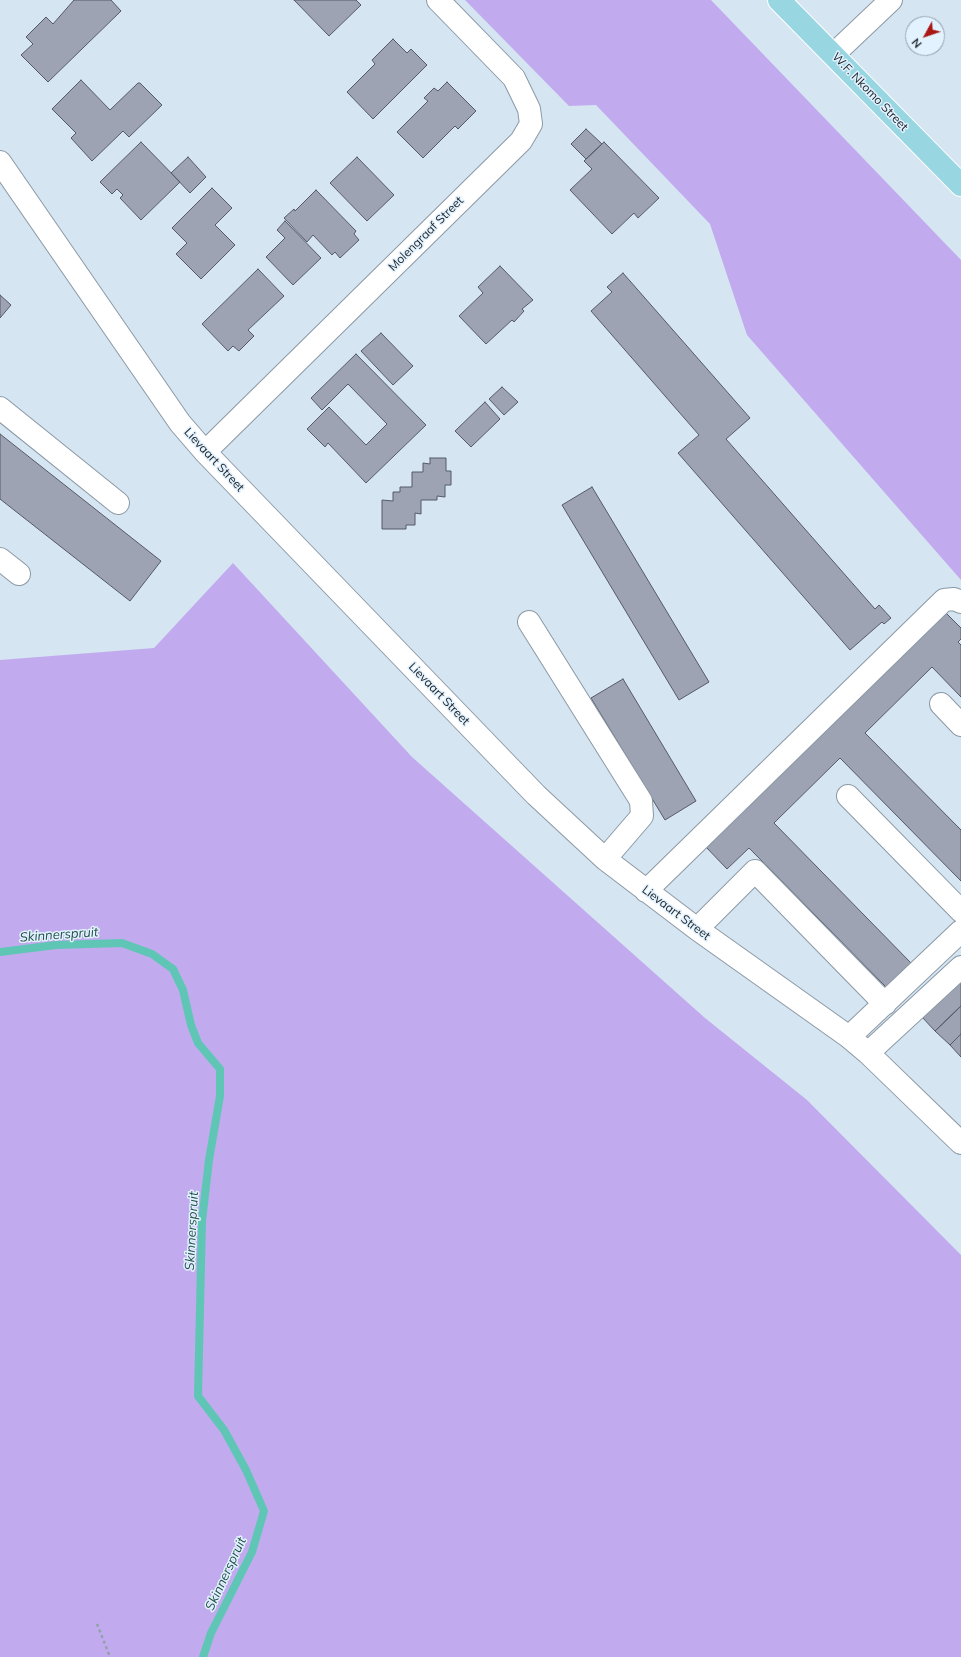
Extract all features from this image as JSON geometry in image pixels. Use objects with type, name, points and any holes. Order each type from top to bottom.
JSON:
[{"type":"main road","name":"W.F. Nkomo Street","points":[[779,0],[834,54],[961,185]]},
{"type":"street","name":"Molengraaf Street","points":[[206,452],[521,141],[531,124],[529,109],[514,78],[438,0]]},
{"type":"street","points":[[834,54],[891,0]]},
{"type":"street","name":"Lievaart Street","points":[[0,162],[180,423],[206,452],[536,795],[605,859],[646,891],[868,1053],[961,1143]]},
{"type":"street","points":[[0,408],[118,503]]},
{"type":"street","points":[[0,559],[19,574]]},
{"type":"street","points":[[646,891],[944,600],[954,599],[961,602]]},
{"type":"street","points":[[529,622],[640,801],[642,816],[605,859]]},
{"type":"street","points":[[940,704],[961,725]]},
{"type":"street","points":[[848,796],[961,910]]},
{"type":"street","points":[[697,929],[755,871],[885,1004]]},
{"type":"street","points":[[849,1038],[961,930]]},
{"type":"street","points":[[868,1053],[961,967]]},
{"type":"path","points":[[97,1624],[110,1657]]},
{"type":"shaded area","points":[[465,0],[711,0],[961,260],[961,580],[747,335],[710,224],[596,105],[569,106]]},
{"type":"shaded area","points":[[233,563],[412,757],[705,1018],[807,1100],[961,1255],[961,1657],[0,1657],[0,660],[154,648]]},
{"type":"building","points":[[74,0],[111,0],[121,11],[48,82],[21,55],[33,44],[26,37],[46,17],[53,24]]},
{"type":"building","points":[[294,0],[356,0],[361,5],[329,36]]},
{"type":"building","points":[[393,39],[407,53],[411,49],[427,65],[373,119],[347,92],[375,64],[372,60]]},
{"type":"building","points":[[81,80],[110,110],[138,83],[140,83],[162,105],[129,137],[123,131],[92,161],[71,138],[76,133],[52,109]]},
{"type":"building","points":[[447,82],[476,111],[458,129],[455,126],[423,158],[397,132],[428,101],[424,98],[434,88],[438,91]]},
{"type":"building","points":[[586,129],[602,144],[586,159],[571,144]]},
{"type":"building","points":[[141,142],[180,182],[141,220],[120,198],[123,195],[117,189],[112,194],[100,182]]},
{"type":"building","points":[[604,142],[659,198],[638,218],[634,213],[612,234],[570,190],[592,169],[584,161]]},
{"type":"building","points":[[188,157],[206,177],[190,193],[171,173]]},
{"type":"building","points":[[357,157],[394,195],[367,221],[330,183]]},
{"type":"building","points":[[212,188],[232,208],[215,225],[235,245],[201,279],[176,254],[187,243],[172,228]]},
{"type":"building","points":[[316,190],[356,231],[354,234],[359,240],[340,258],[335,252],[332,255],[313,235],[307,242],[284,218],[294,209],[295,211]]},
{"type":"building","points":[[285,221],[321,258],[293,285],[266,257],[285,238],[277,230]]},
{"type":"building","points":[[500,266],[533,300],[522,309],[524,311],[514,322],[512,320],[486,344],[459,316],[483,293],[478,287]]},
{"type":"building","points":[[258,269],[284,296],[248,330],[254,336],[239,351],[233,346],[228,351],[202,324]]},
{"type":"building","points":[[623,273],[750,418],[726,439],[875,609],[879,605],[891,618],[884,624],[882,622],[850,650],[678,453],[699,435],[591,311],[612,292],[607,287]]},
{"type":"building","points":[[0,295],[11,305],[0,318]]},
{"type":"building","points":[[381,333],[413,366],[393,385],[361,351]]},
{"type":"building","points":[[356,354],[426,425],[366,483],[328,443],[325,447],[307,429],[329,407],[366,445],[387,424],[348,384],[322,410],[311,398]]},
{"type":"building","points":[[502,387],[518,402],[504,415],[489,399]]},
{"type":"building","points":[[485,402],[500,419],[471,447],[455,431]]},
{"type":"building","points":[[0,434],[161,561],[130,601],[0,499]]},
{"type":"building","points":[[430,458],[446,458],[446,471],[451,471],[451,485],[445,485],[445,497],[437,496],[437,500],[421,500],[421,514],[415,513],[415,525],[406,525],[406,529],[382,529],[382,500],[393,501],[393,492],[400,492],[400,487],[412,487],[412,472],[423,472],[423,463],[430,464]]},
{"type":"building","points":[[592,487],[709,682],[679,700],[562,505]]},
{"type":"building","points":[[944,611],[961,628],[961,639],[958,642],[961,645],[961,697],[932,667],[865,733],[961,830],[961,881],[840,758],[774,823],[911,963],[886,987],[749,848],[727,869],[705,846]]},
{"type":"building","points":[[623,679],[696,801],[665,820],[591,698]]},
{"type":"building","points":[[961,979],[961,1006],[935,1031],[922,1017]]},
{"type":"building","points":[[961,1006],[961,1034],[950,1045],[935,1031]]},
{"type":"building","points":[[961,1034],[961,1057],[950,1045]]},
{"type":"waterway","name":"Skinnerspruit","points":[[0,952],[56,945],[122,943],[152,954],[173,969],[183,990],[191,1025],[198,1043],[220,1069],[220,1096],[209,1160],[202,1221],[198,1396],[224,1430],[246,1470],[264,1511],[252,1552],[211,1633],[203,1657]]}]
